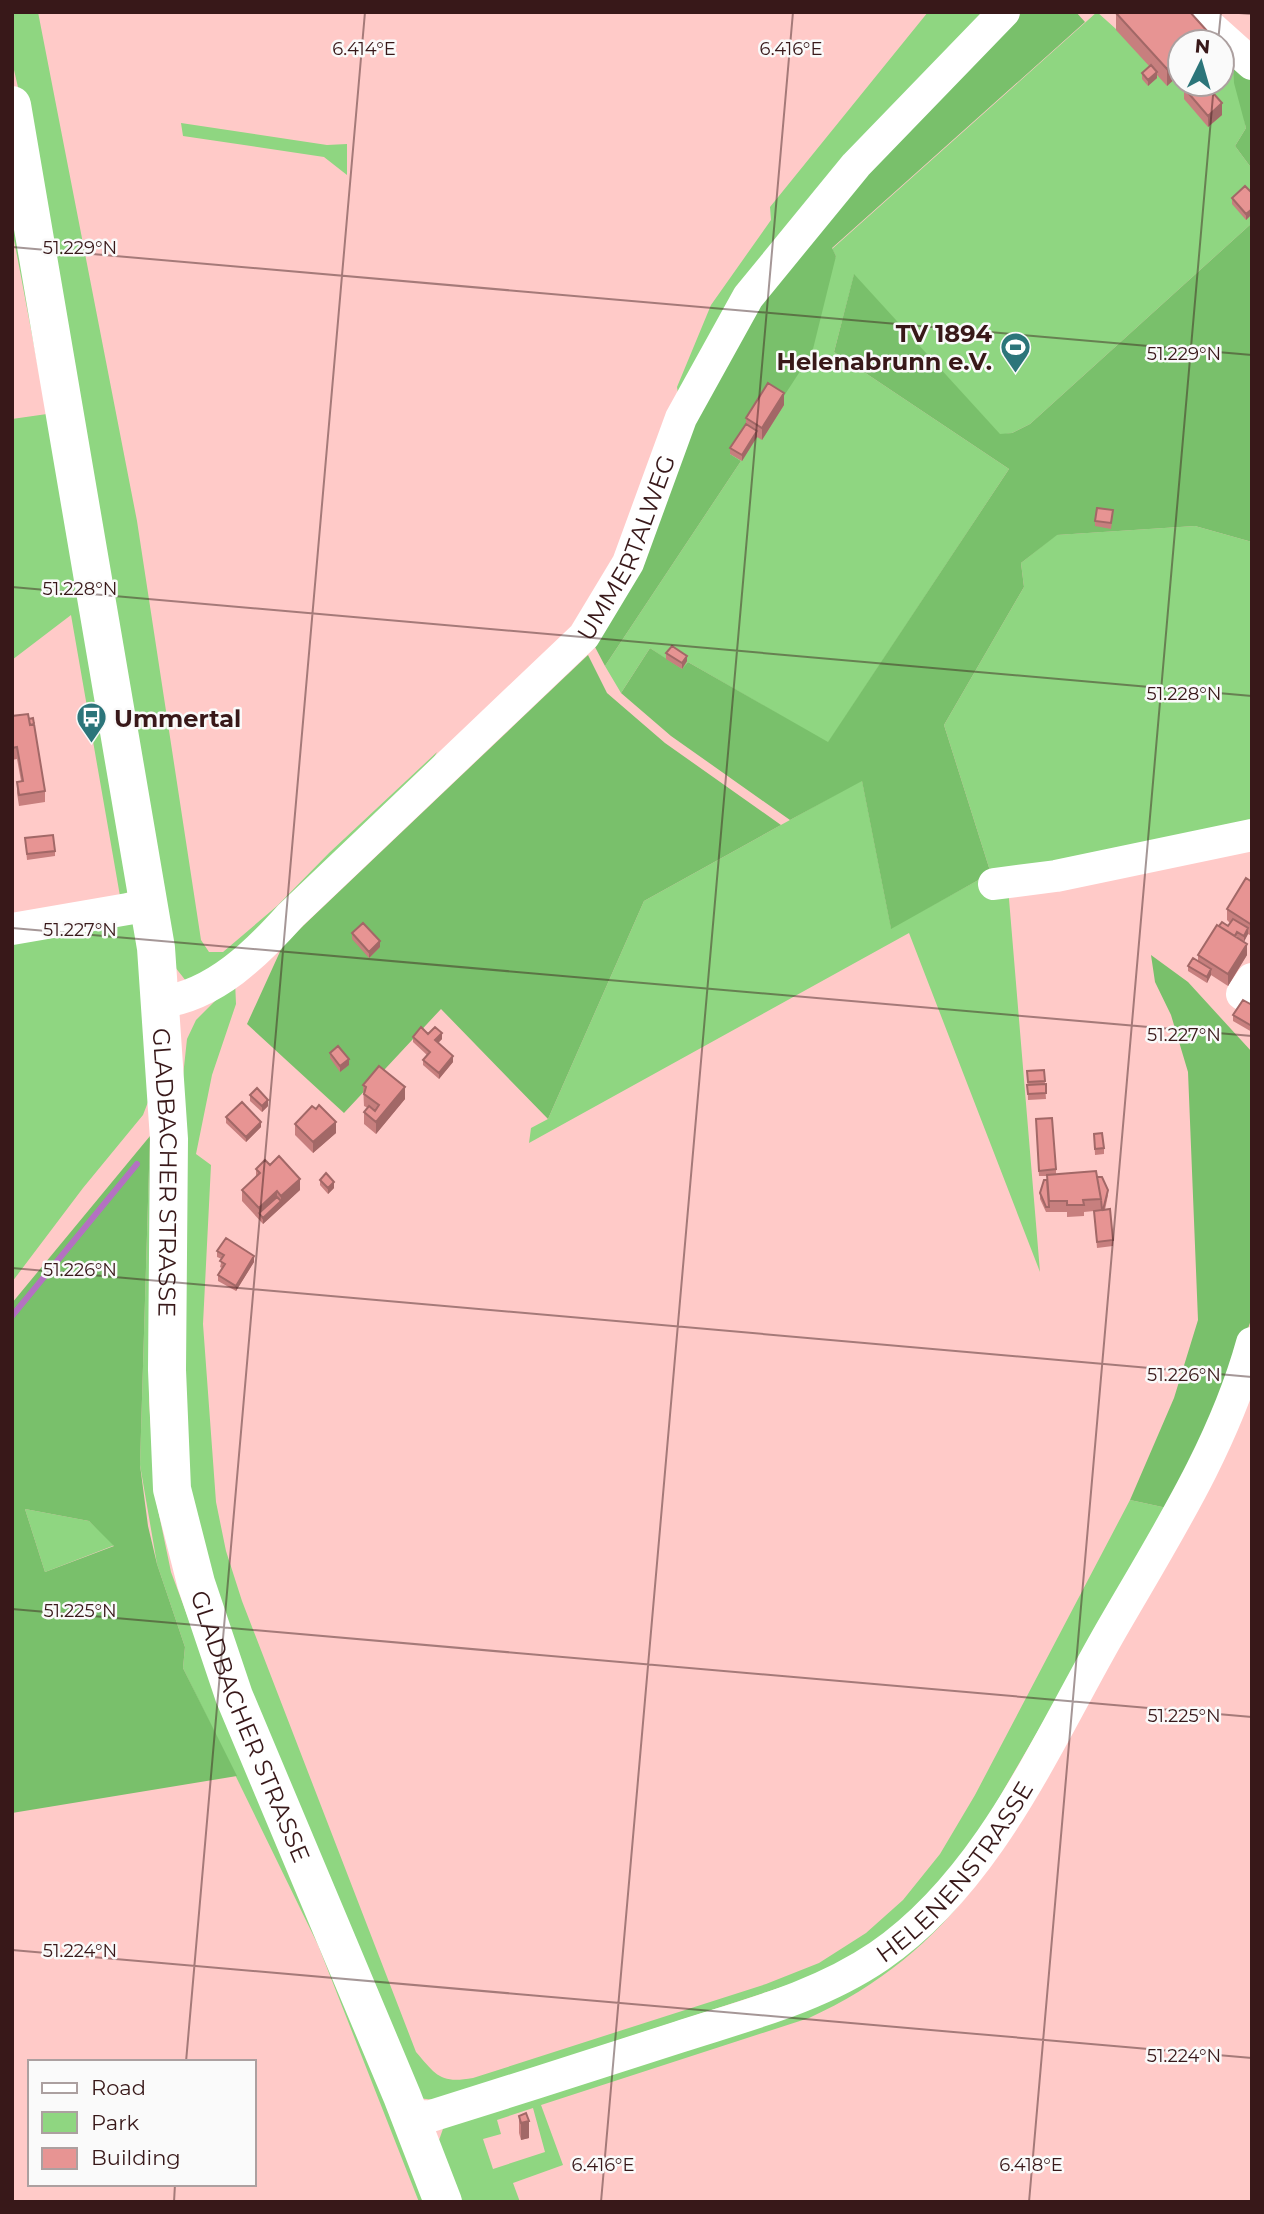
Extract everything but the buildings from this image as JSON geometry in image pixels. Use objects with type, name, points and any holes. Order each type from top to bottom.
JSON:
[{"type":"main road","name":"GLADBACHER STRASSE","points":[[12,105],[151,905],[162,1002],[169,1139],[166,1370],[172,1489],[196,1583],[234,1696],[443,2202]]},
{"type":"street","name":"UMMERTALWEG","points":[[162,1002],[184,999],[252,958],[291,915],[584,636],[628,563],[681,418],[748,298],[856,165],[1004,12]]},
{"type":"street","points":[[1194,12],[1252,64]]},
{"type":"street","points":[[994,884],[1056,876],[1252,835]]},
{"type":"street","points":[[12,929],[151,905]]},
{"type":"street","points":[[1252,979],[1242,994],[1252,1000]]},
{"type":"street","name":"HELENENSTRASSE","points":[[410,2117],[431,2116],[794,2000],[879,1956],[925,1919],[988,1846],[1157,1550],[1207,1461],[1239,1389],[1252,1343]]},
{"type":"green space","points":[[12,12],[38,12],[137,521],[201,940],[209,952],[223,952],[277,906],[329,853],[437,752],[427,770],[222,968],[186,981],[175,967],[27,127],[12,61]]},
{"type":"green space","points":[[928,12],[992,12],[679,399],[677,387],[711,305],[771,220],[770,207]]},
{"type":"green space","points":[[1014,12],[1076,12],[1085,22],[832,248],[836,256],[812,353],[780,402],[768,395],[730,454],[741,461],[605,666],[595,647],[639,553],[673,460],[756,305],[818,227]]},
{"type":"green space","name":"TV 1894 Helenabrunn e.V.","points":[[1097,12],[1116,29],[1135,12],[1166,33],[1166,98],[1236,98],[1236,76],[1246,128],[1235,146],[1252,169],[1252,223],[1030,424],[1012,433],[1000,435],[854,275],[834,352],[1009,469],[828,743],[688,662],[682,670],[650,648],[621,693],[605,666],[741,461],[730,454],[768,394],[836,256],[832,249]]},
{"type":"green space","points":[[1236,64],[1252,77],[1252,169],[1235,146],[1246,128],[1236,90]]},
{"type":"green space","points":[[181,123],[327,145],[347,144],[347,175],[324,157],[183,136]]},
{"type":"green space","points":[[12,166],[132,890],[120,896],[71,615],[12,660],[12,419],[47,414],[12,229]]},
{"type":"green space","points":[[1252,223],[1252,542],[1195,526],[1057,535],[1021,563],[1024,587],[944,725],[992,877],[982,878],[891,929],[862,781],[790,820],[671,736],[621,693],[650,648],[682,669],[688,662],[828,742],[1009,469],[834,352],[854,274],[1000,434],[1012,433],[1030,424]]},
{"type":"green space","points":[[1195,526],[1252,542],[1252,842],[1008,887],[1040,1272],[909,933],[529,1143],[531,1128],[548,1119],[644,901],[862,780],[891,928],[982,878],[992,877],[944,725],[1024,587],[1021,563],[1056,535]]},
{"type":"green space","points":[[588,655],[607,693],[665,743],[781,825],[644,901],[548,1119],[441,1009],[344,1113],[247,1024],[283,945]]},
{"type":"green space","points":[[125,918],[140,926],[153,1089],[143,1115],[83,1188],[12,1282],[12,939]]},
{"type":"green space","points":[[1151,955],[1188,982],[1252,1052],[1252,1317],[1221,1406],[1167,1508],[1130,1500],[1174,1398],[1198,1320],[1188,1072],[1171,1015],[1155,982]]},
{"type":"green space","points":[[235,981],[236,1004],[212,1075],[196,1154],[211,1165],[203,1324],[216,1502],[226,1551],[242,1601],[416,2052],[440,2076],[453,2080],[473,2078],[766,1984],[819,1963],[866,1933],[903,1900],[940,1854],[975,1795],[1130,1500],[1167,1508],[977,1836],[936,1895],[873,1947],[819,1975],[435,2100],[418,2098],[228,1644],[184,1465],[180,1104],[187,1039],[196,1020]]},
{"type":"green space","points":[[150,1136],[154,1337],[149,1401],[156,1500],[171,1572],[201,1652],[430,2202],[419,2202],[318,1945],[183,1668],[185,1647],[157,1564],[140,1465]]},
{"type":"green space","points":[[150,1136],[140,1465],[148,1526],[157,1564],[185,1647],[183,1668],[237,1776],[12,1813],[12,1303]],"holes":[[[25,1509],[89,1521],[114,1546],[45,1572]]]},
{"type":"green space","points":[[25,1509],[89,1521],[115,1545],[45,1572]]},
{"type":"green space","points":[[979,1880],[943,1923],[903,1960],[859,1992],[835,2005],[809,2018],[541,2105],[563,2165],[513,2183],[520,2202],[455,2202],[438,2143],[444,2126],[832,1994]],"holes":[[[533,2108],[545,2152],[493,2169],[483,2139],[501,2134],[497,2120]]]},
{"type":"waterway","points":[[12,1316],[137,1164]]},
{"type":"place","name":"TV 1894 Helenabrunn e.V.","points":[[1015,374]]},
{"type":"place","name":"Ummertal","points":[[91,745]]}]
